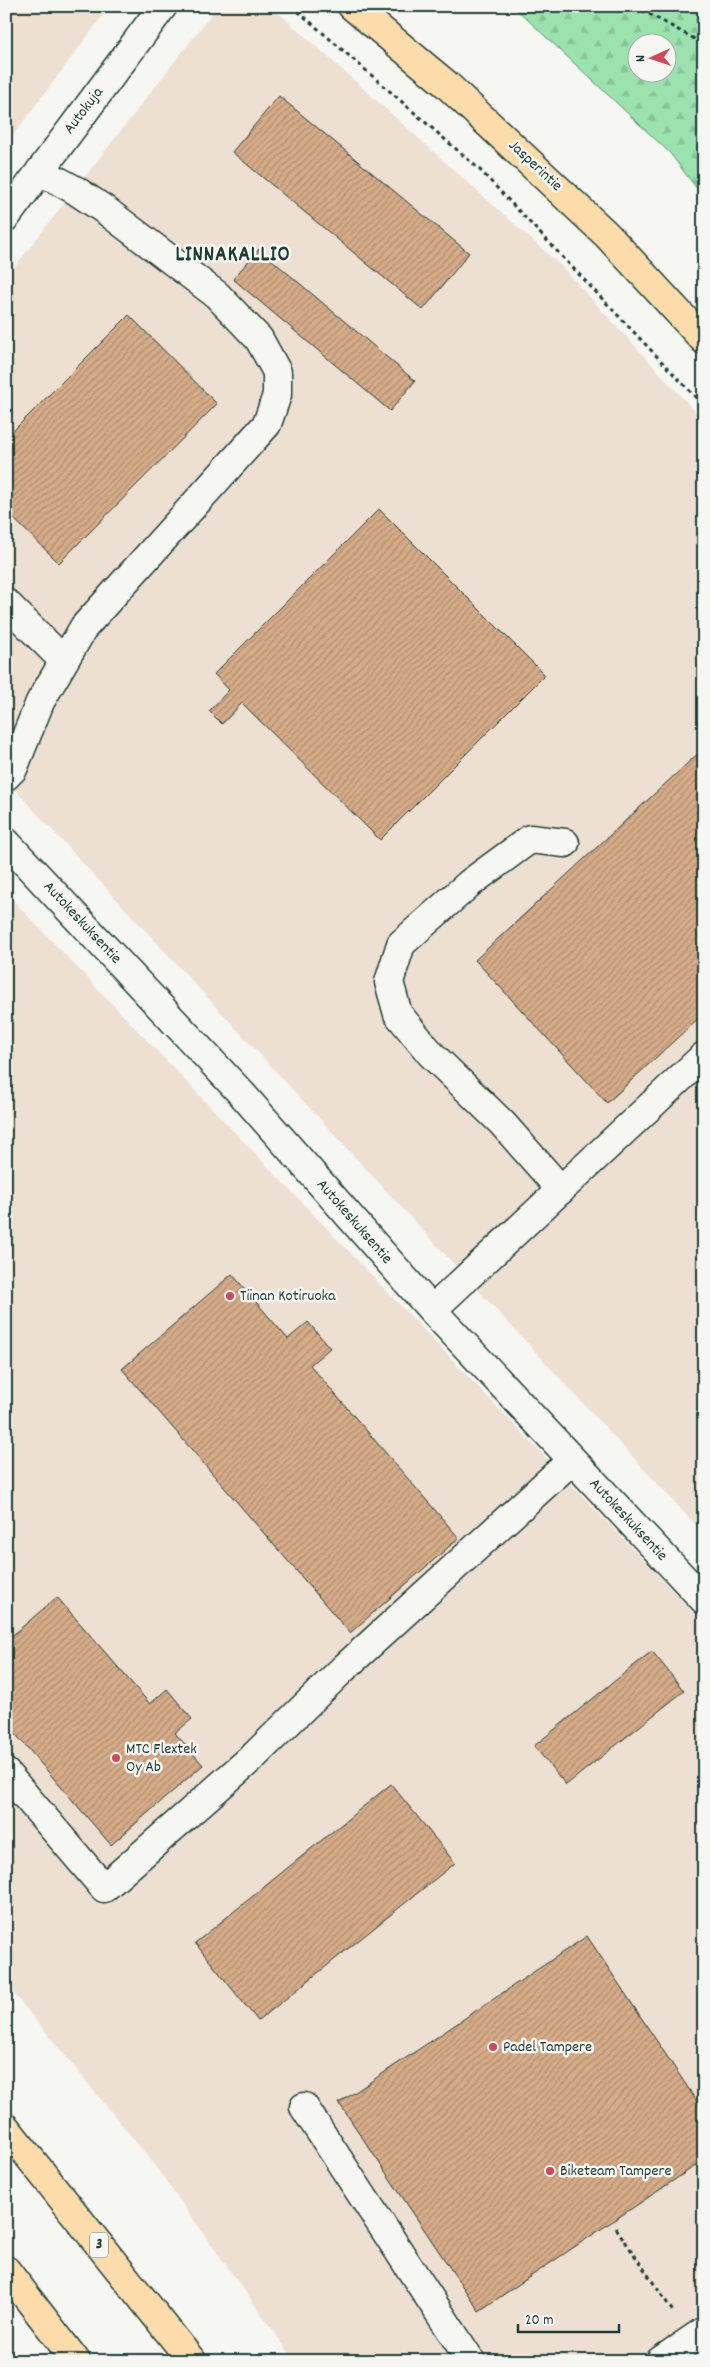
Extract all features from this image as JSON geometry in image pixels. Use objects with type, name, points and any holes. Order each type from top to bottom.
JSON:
[{"type":"main road","name":"Jasperintie","points":[[352,6],[446,84],[607,235],[704,340]]},
{"type":"main road","name":"3","points":[[6,2128],[192,2361]]},
{"type":"main road","points":[[6,2270],[76,2361]]},
{"type":"street","name":"Autokuja","points":[[6,217],[163,6]]},
{"type":"street","points":[[6,776],[13,769],[40,702],[84,627],[267,424],[278,394],[277,372],[259,339],[216,295],[105,210],[75,190],[40,171]]},
{"type":"street","points":[[6,603],[64,661]]},
{"type":"street","points":[[561,1190],[502,1123],[431,1054],[398,1014],[389,982],[401,944],[470,883],[530,839],[565,843]]},
{"type":"street","name":"Autokeskuksentie","points":[[6,842],[242,1094],[432,1310],[704,1600]]},
{"type":"street","points":[[432,1310],[704,1056]]},
{"type":"street","points":[[6,1773],[104,1888],[255,1755],[343,1669],[572,1460]]},
{"type":"street","points":[[304,2107],[471,2361]]},
{"type":"street","points":[[660,2361],[698,2335]]},
{"type":"path","points":[[292,6],[479,169],[704,406]]},
{"type":"path","points":[[635,6],[700,42],[704,50]]},
{"type":"path","points":[[616,2228],[698,2335]]},
{"type":"shaded area","points":[[6,6],[110,6],[6,145]]},
{"type":"shaded area","points":[[218,6],[271,6],[559,264],[704,421],[704,1534],[6,780],[6,278]]},
{"type":"shaded area","points":[[6,893],[704,1623],[704,2361],[295,2361],[150,2159],[6,1984]]},
{"type":"green space","points":[[513,6],[704,6],[704,198],[669,152]]},
{"type":"building","points":[[279,96],[469,253],[423,310],[232,152]]},
{"type":"building","points":[[259,249],[415,381],[390,411],[233,279]]},
{"type":"building","points":[[129,315],[217,404],[59,563],[6,511],[6,438]]},
{"type":"building","points":[[379,509],[545,675],[380,840],[242,703],[222,724],[209,711],[229,690],[214,674]]},
{"type":"building","points":[[704,748],[704,1013],[607,1103],[475,960]]},
{"type":"building","points":[[232,1274],[288,1339],[308,1322],[330,1348],[310,1365],[459,1538],[350,1633],[122,1369]]},
{"type":"building","points":[[57,1597],[150,1704],[167,1689],[192,1719],[175,1733],[203,1765],[111,1845],[6,1723],[6,1641]]},
{"type":"building","points":[[652,1651],[684,1691],[566,1785],[534,1746]]},
{"type":"building","points":[[391,1784],[455,1863],[258,2021],[195,1943]]},
{"type":"building","points":[[587,1936],[704,2112],[704,2160],[479,2311],[339,2103]]},
{"type":"place","name":"Tiinan Kotiruoka","points":[[230,1296]]},
{"type":"place","name":"MTC Flextek Oy Ab","points":[[116,1758]]},
{"type":"place","name":"Padel Tampere","points":[[493,2047]]},
{"type":"place","name":"Biketeam Tampere","points":[[550,2171]]},
{"type":"district","name":"LINNAKALLIO","points":[[233,256]]}]
